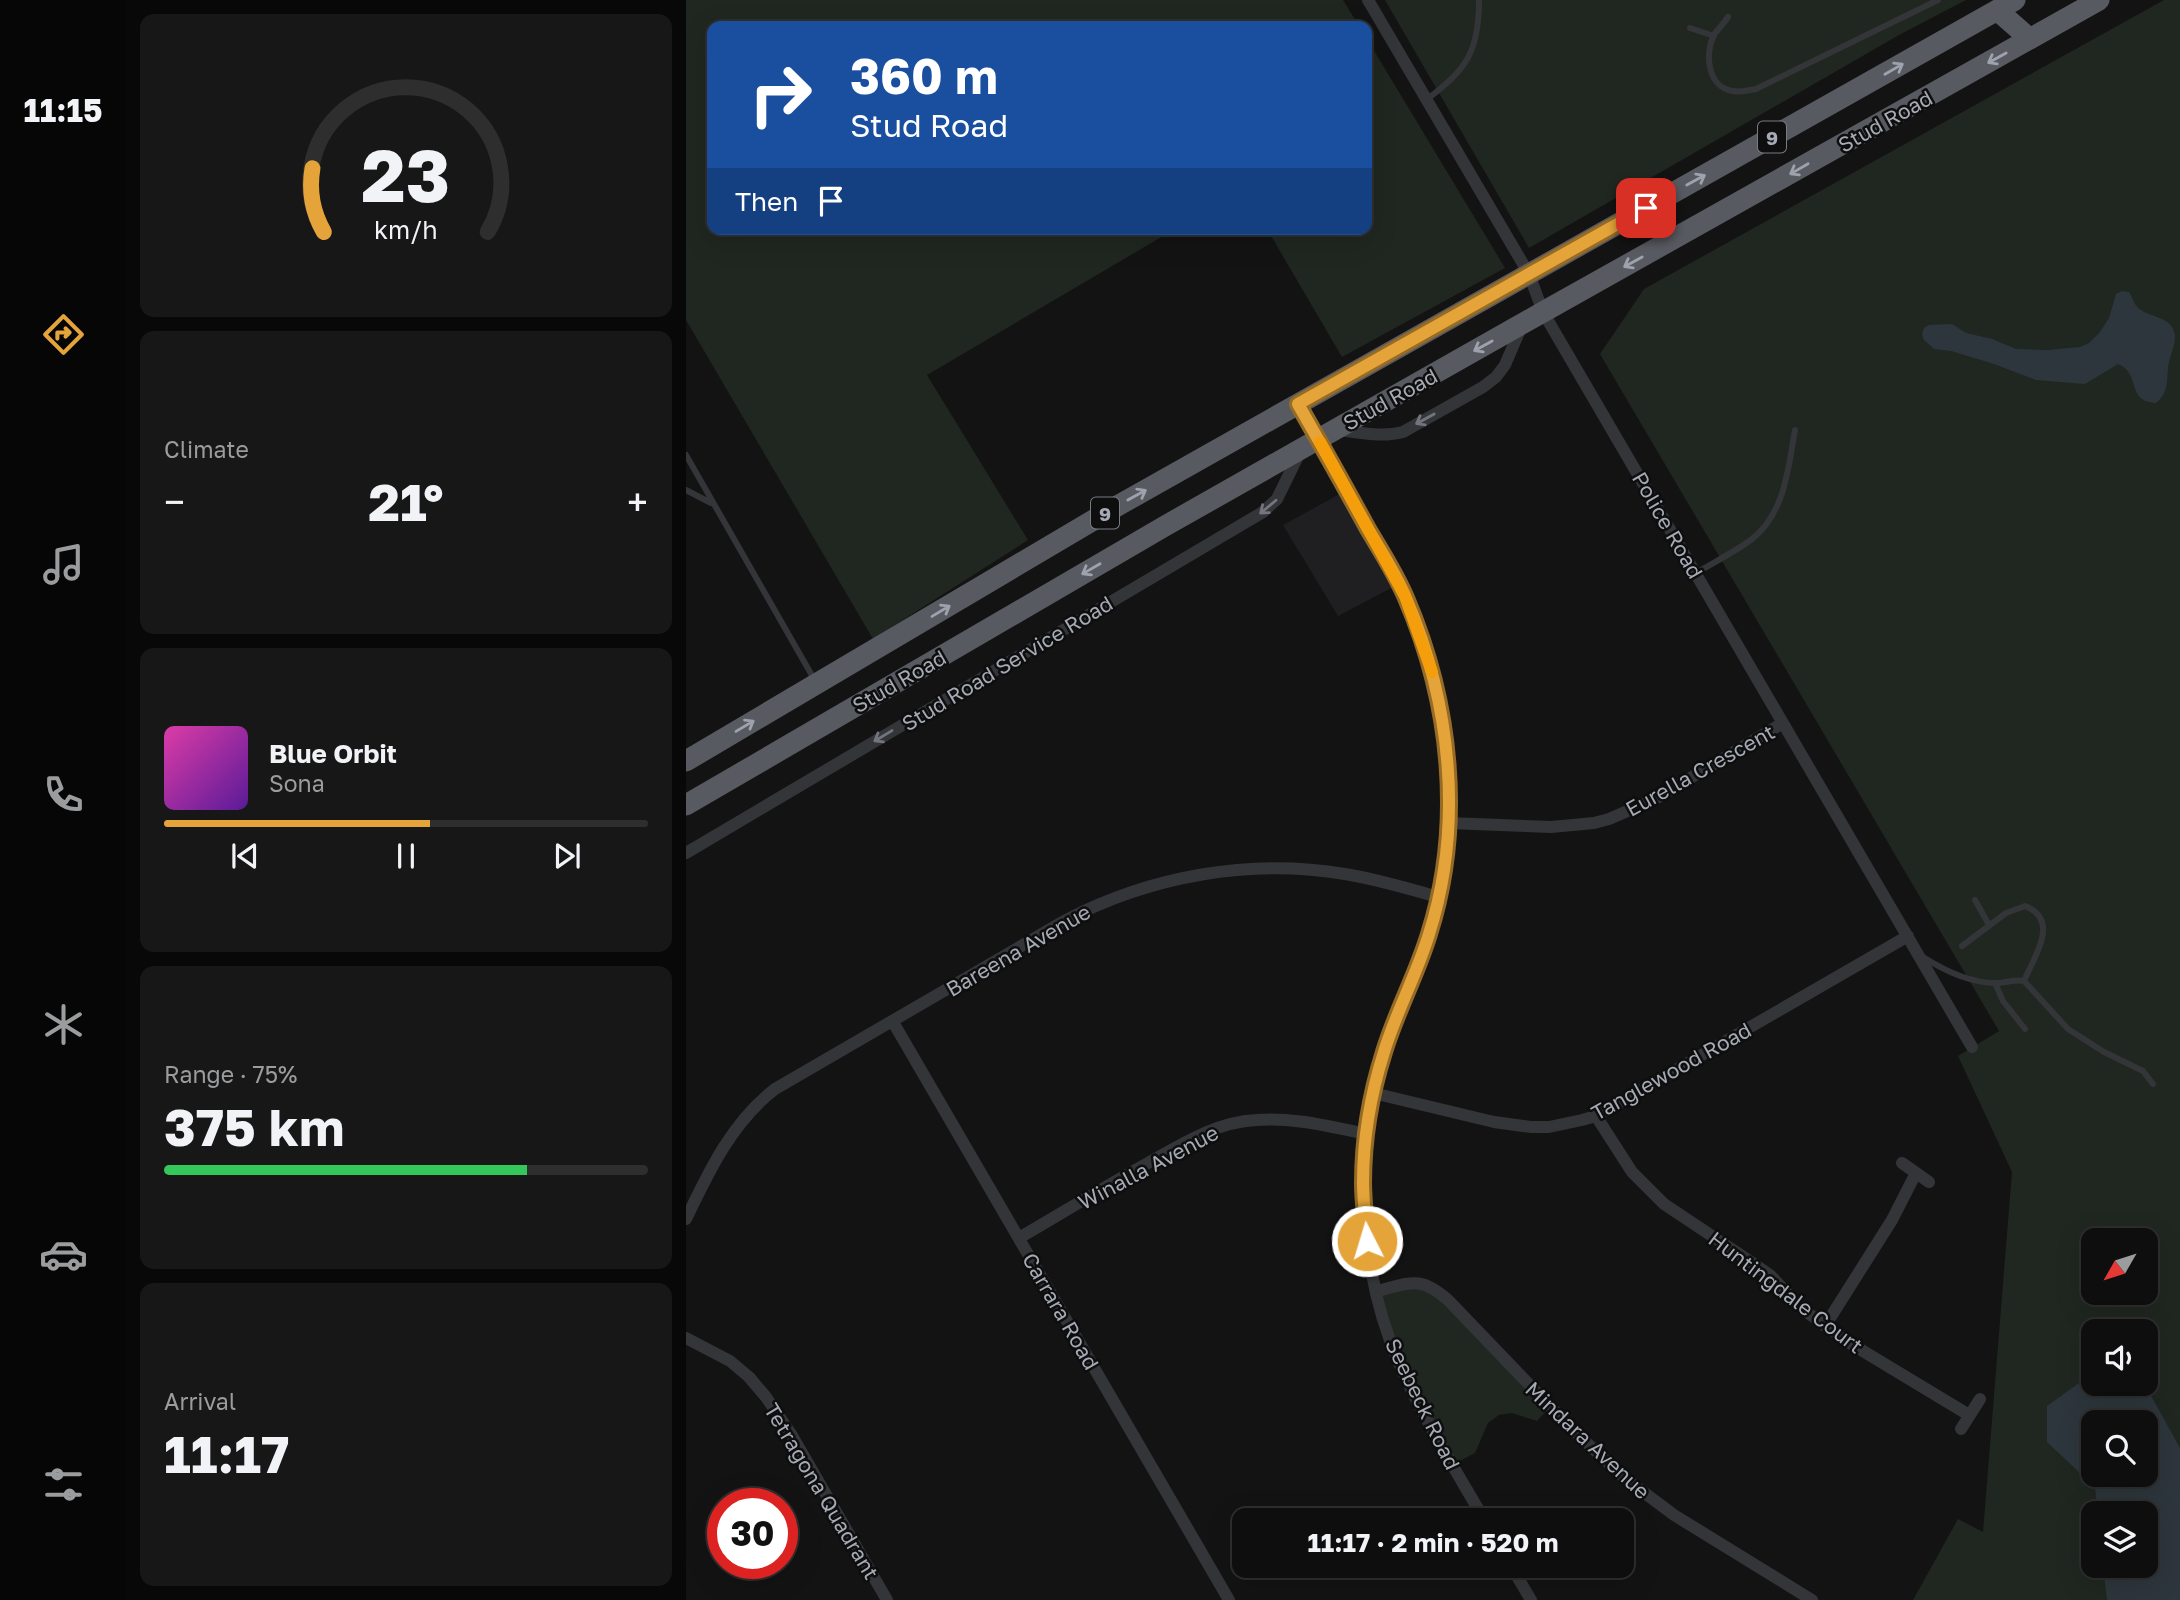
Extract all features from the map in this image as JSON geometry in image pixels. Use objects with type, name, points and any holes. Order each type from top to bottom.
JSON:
[{"type":"highway","name":"Stud Road","points":[[686,804],[1318,439],[2099,0]]},
{"type":"highway","name":"Stud Road","points":[[686,761],[1119,505],[2001,3]]},
{"type":"highway","points":[[2001,3],[2030,39]]},
{"type":"street","name":"Police Road","points":[[1368,0],[1529,274],[1543,312],[1972,1047]]},
{"type":"street","points":[[1318,439],[1393,435],[1403,432],[1483,387],[1496,377],[1505,365],[1522,324]]},
{"type":"street","name":"Seebeck Road","points":[[1298,404],[1405,596],[1424,644],[1444,732],[1450,790],[1449,823],[1438,897],[1429,934],[1384,1051],[1373,1093],[1363,1183],[1367,1241],[1389,1337],[1430,1427],[1477,1508]]},
{"type":"street","name":"Stud Road Service Road","points":[[686,853],[1263,512],[1277,499],[1318,439]]},
{"type":"street","name":"Eurella Crescent","points":[[1449,823],[1551,827],[1583,825],[1609,819],[1655,799],[1783,723]]},
{"type":"street","name":"Bareena Avenue","points":[[686,1219],[729,1139],[754,1106],[782,1085],[1066,920],[1108,900],[1157,884],[1229,870],[1305,869],[1346,874],[1438,897]]},
{"type":"street","name":"Tanglewood Road","points":[[1373,1093],[1512,1125],[1549,1127],[1569,1124],[1596,1115],[1908,936]]},
{"type":"street","name":"Carrara Road","points":[[893,1022],[1229,1600]]},
{"type":"street","name":"Huntingdale Court","points":[[1596,1115],[1622,1159],[1654,1195],[1761,1269],[1801,1308],[1825,1326],[1890,1369],[1969,1415]]},
{"type":"street","name":"Winalla Avenue","points":[[1019,1238],[1165,1153],[1220,1126],[1254,1120],[1286,1119],[1367,1134]]},
{"type":"street","points":[[1902,1163],[1929,1182]]},
{"type":"street","points":[[1825,1326],[1885,1231],[1916,1173]]},
{"type":"street","name":"Mindara Avenue","points":[[1377,1291],[1416,1282],[1433,1287],[1569,1426],[1622,1476],[1674,1515],[1812,1600]]},
{"type":"street","name":"Tetragona Quadrant","points":[[686,1339],[730,1361],[750,1377],[766,1396],[791,1434],[887,1600]]},
{"type":"street","points":[[1961,1429],[1980,1399]]},
{"type":"street","points":[[1518,1578],[1531,1600]]},
{"type":"lane","points":[[1426,100],[1456,76],[1467,63],[1476,34],[1479,0]]},
{"type":"lane","points":[[1728,17],[1714,36],[1709,63],[1712,75],[1720,84],[1730,91],[1742,92],[1756,89],[1938,0]]},
{"type":"lane","points":[[1690,28],[1714,36]]},
{"type":"lane","points":[[1696,573],[1754,537],[1770,518],[1782,496],[1796,430]]},
{"type":"lane","points":[[686,455],[817,684]]},
{"type":"lane","points":[[686,490],[713,504]]},
{"type":"lane","points":[[1975,900],[1989,925]]},
{"type":"lane","points":[[1962,946],[2006,913],[2025,906],[2034,909],[2044,925],[2044,934],[2024,981]]},
{"type":"lane","points":[[1918,954],[1954,975],[1982,982],[1995,983],[2015,979],[2024,981],[2068,1030],[2143,1071],[2153,1084]]},
{"type":"lane","points":[[1995,983],[2003,1001],[2025,1029]]},
{"type":"shaded area","points":[[686,0],[1343,0],[1356,21],[707,21],[707,235],[1165,235],[927,375],[1028,540],[873,639],[686,320]]},
{"type":"shaded area","points":[[1385,0],[1966,0],[1899,35],[1529,248]]},
{"type":"shaded area","points":[[2164,0],[2180,0],[2180,1600],[1913,1600],[1958,1519],[1983,1532],[2012,1172],[1958,1056],[1999,1031],[1600,354],[1644,289]]},
{"type":"shaded area","points":[[1372,47],[1505,268],[1342,357],[1271,235],[1372,235]]},
{"type":"shaded area","points":[[2129,292],[2141,310],[2170,325],[2175,335],[2166,387],[2163,396],[2156,403],[2140,397],[2130,374],[2118,364],[2085,384],[2036,380],[1994,364],[1951,351],[1934,349],[1924,340],[1922,334],[1924,328],[1929,325],[1952,324],[1966,333],[1992,339],[2016,349],[2080,347],[2089,343],[2100,332],[2109,318],[2116,294]]},
{"type":"shaded area","points":[[1347,490],[1399,584],[1338,616],[1283,525]]},
{"type":"shaded area","points":[[1422,1283],[1550,1407],[1537,1421],[1512,1413],[1499,1415],[1488,1423],[1475,1453],[1452,1465],[1430,1427],[1377,1291]]},
{"type":"shaded area","points":[[2081,1382],[2081,1396],[2151,1396],[2180,1448],[2180,1600],[2107,1600],[2104,1578],[2158,1578],[2158,1501],[2097,1501],[2095,1487],[2158,1487],[2158,1410],[2081,1410],[2081,1474],[2047,1442],[2047,1406]]},
{"type":"slow traffic","points":[[1320,442],[1405,596],[1432,672]]},
{"type":"route","points":[[1367,1241],[1363,1183],[1373,1093],[1384,1051],[1421,958],[1434,916],[1446,848],[1450,790],[1439,702],[1424,644],[1385,556],[1298,404],[1646,208]]}]
